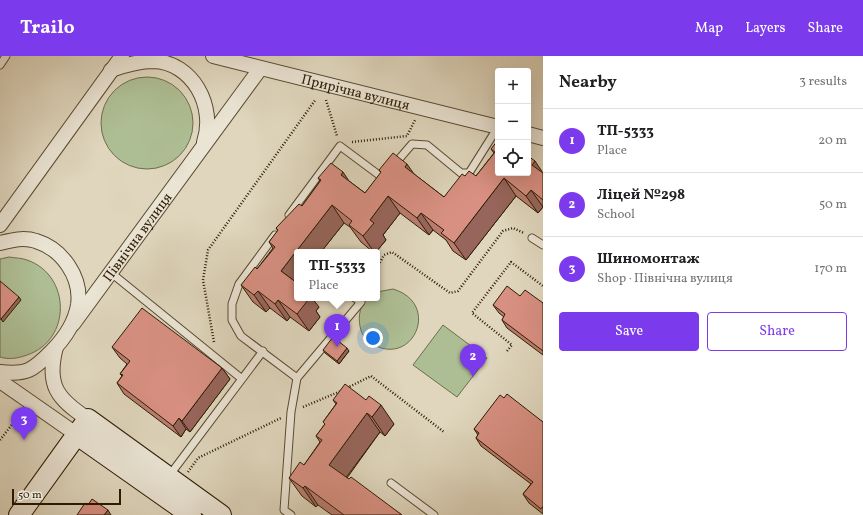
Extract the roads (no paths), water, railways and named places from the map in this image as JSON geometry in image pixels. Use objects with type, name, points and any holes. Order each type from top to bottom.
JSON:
[{"type":"street","points":[[0,225],[122,56]]},
{"type":"street","name":"Прирічна вулиця","points":[[213,56],[260,69],[495,126]]},
{"type":"street","name":"Північна вулиця","points":[[111,70],[135,62],[155,61],[174,66],[190,77],[202,93],[208,112],[208,131],[202,150]]},
{"type":"street","name":"Північна вулиця","points":[[0,372],[25,371],[36,367],[56,346],[202,150],[260,69]]},
{"type":"street","points":[[531,135],[543,138]]},
{"type":"street","points":[[0,243],[15,239],[36,241],[54,250],[69,265],[77,283],[78,304],[73,324]]},
{"type":"street","points":[[56,346],[51,372],[54,384],[59,397],[70,408],[82,427],[191,515]]},
{"type":"street","points":[[0,381],[82,427],[178,475],[221,515]]},
{"type":"street","points":[[19,515],[82,427]]},
{"type":"lane","points":[[0,65],[6,56]]},
{"type":"lane","points":[[297,378],[242,336],[232,320],[232,304],[239,284],[340,146],[383,178],[412,144],[427,145],[461,173],[469,173],[495,132]]},
{"type":"lane","points":[[532,238],[543,245]]},
{"type":"lane","points":[[110,272],[242,379]]},
{"type":"lane","points":[[291,515],[284,510],[292,412],[297,378],[361,302],[360,301]]},
{"type":"lane","points":[[178,475],[262,351]]},
{"type":"lane","points":[[390,484],[434,515]]},
{"type":"place","name":"ТП-5333","points":[[337,347]]},
{"type":"place","name":"Ліцей №298","points":[[473,377]]},
{"type":"place","name":"Шиномонтаж","points":[[24,440]]}]
